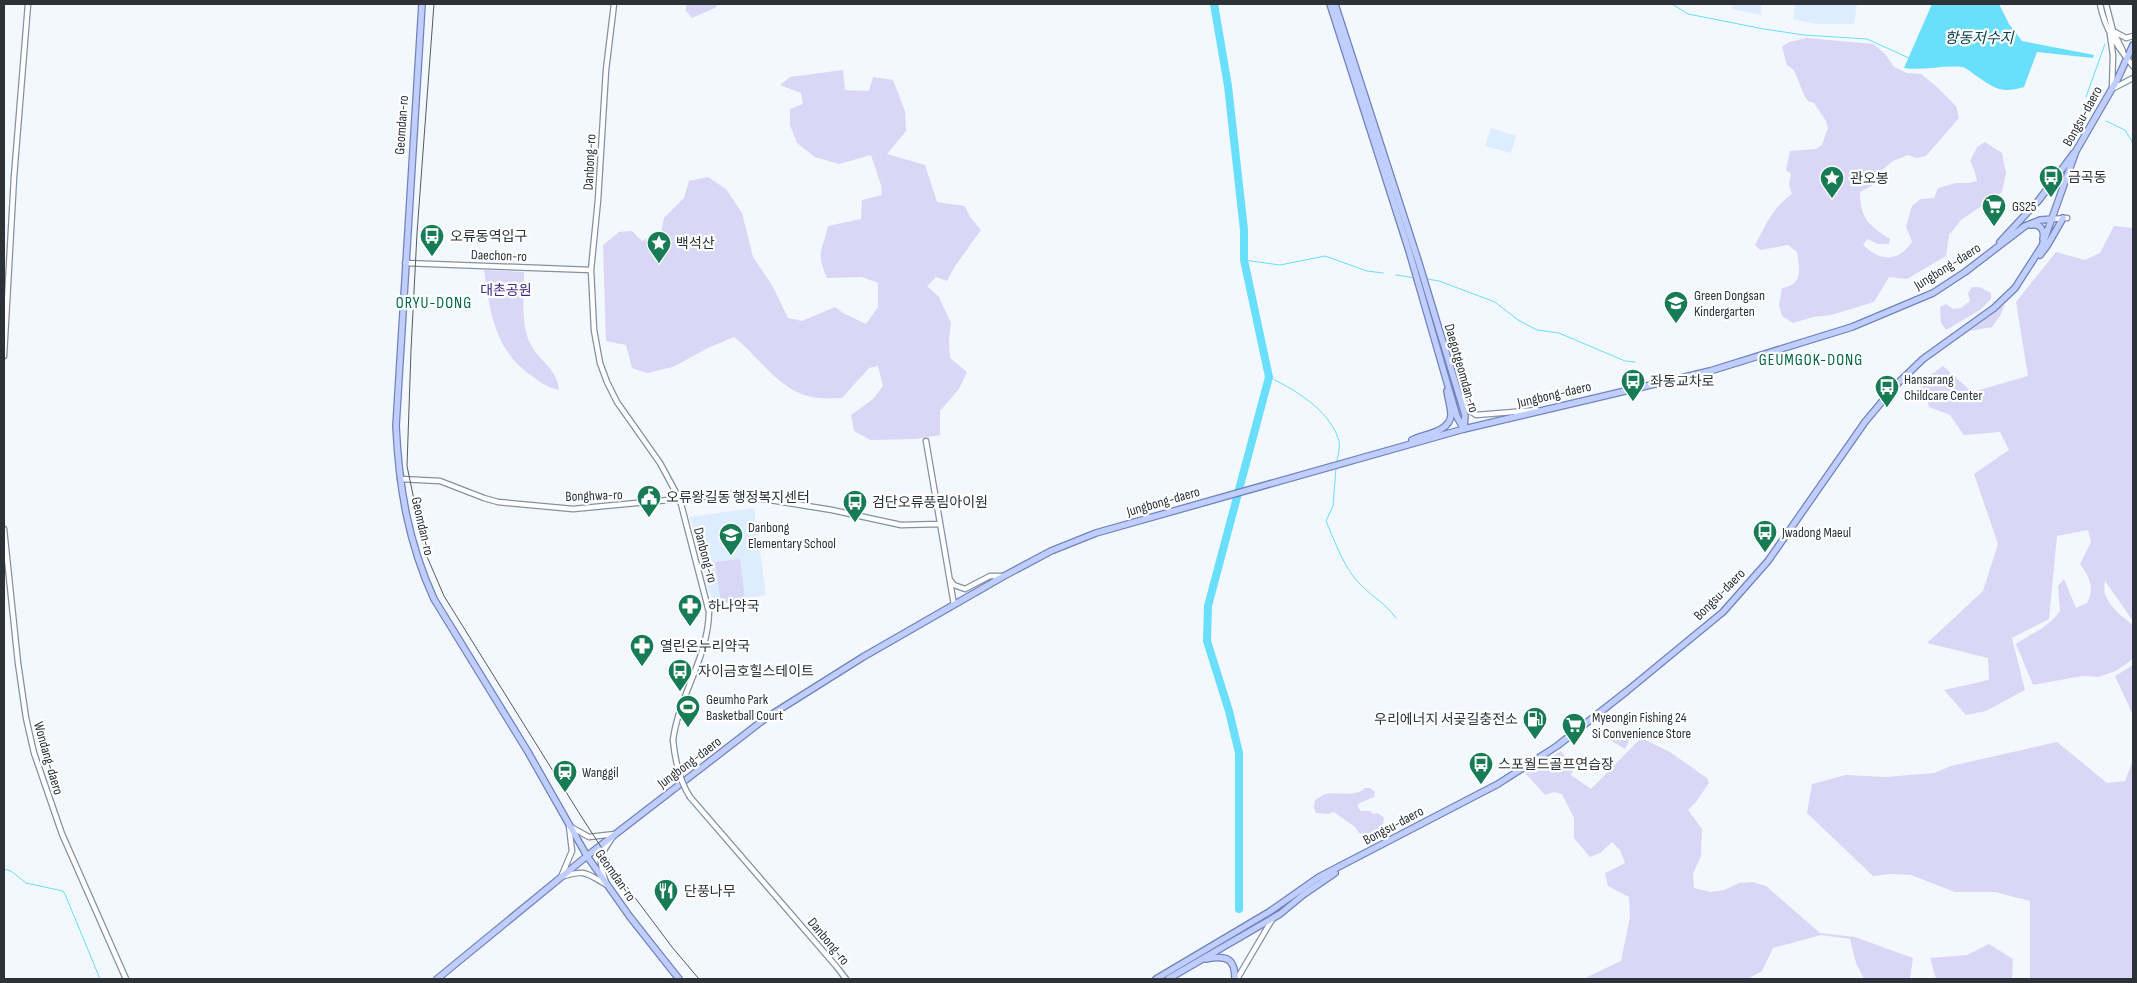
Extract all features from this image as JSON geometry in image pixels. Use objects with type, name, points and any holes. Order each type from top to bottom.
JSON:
[{"type":"main road","name":"Geomdan-ro","points":[[422,4],[396,426],[400,480],[409,533],[418,562],[434,599],[528,752],[587,856],[679,979]]},
{"type":"main road","name":"Daegotgeomdan-ro","points":[[1330,4],[1415,261]]},
{"type":"main road","name":"Daegotgeomdan-ro","points":[[1335,4],[1424,291],[1458,417],[1464,429]]},
{"type":"main road","name":"Bongsu-daero","points":[[1156,979],[1241,928],[1318,877],[1498,784],[1557,746],[1723,612],[1768,561],[1865,422],[1895,386],[1923,359],[1994,308],[2014,290],[2042,246],[2054,217],[2076,151],[2112,89],[2128,59],[2133,45]]},
{"type":"main road","name":"Bongsu-daero","points":[[2128,59],[2133,54]]},
{"type":"main road","points":[[1992,252],[2038,200],[2076,151]]},
{"type":"main road","points":[[2008,234],[2031,220],[2054,217]]},
{"type":"main road","points":[[1992,252],[2025,226],[2054,217]]},
{"type":"main road","points":[[2032,264],[2047,246],[2064,218]]},
{"type":"main road","points":[[2025,226],[2035,224],[2041,228],[2044,236],[2042,246]]},
{"type":"main road","name":"Jungbong-daero","points":[[437,979],[587,856],[766,718],[863,657],[1051,551],[1096,533],[1351,462],[1404,445],[1538,410],[1710,371],[1852,328],[1933,293],[1992,252]]},
{"type":"main road","name":"Daegotgeomdan-ro","points":[[1424,291],[1465,415],[1464,429]]},
{"type":"main road","points":[[1404,445],[1440,429],[1449,422],[1451,416],[1447,379]]},
{"type":"main road","points":[[1168,979],[1274,918],[1348,862]]},
{"type":"main road","points":[[1274,918],[1294,894]]},
{"type":"main road","points":[[1241,928],[1245,929],[1244,936]]},
{"type":"main road","points":[[1202,959],[1218,957],[1231,961],[1235,966],[1236,979]]},
{"type":"street","points":[[4,356],[14,177],[28,4]]},
{"type":"street","name":"Danbong-ro","points":[[614,4],[606,70],[592,270],[594,330],[600,363],[617,402],[672,481],[680,500],[702,580],[709,619],[704,647],[681,706],[673,740],[676,765],[683,785],[690,797],[846,979]]},
{"type":"street","points":[[2100,4],[2105,24],[2120,52],[2133,66]]},
{"type":"street","points":[[2106,4],[2113,55],[2112,89],[2133,78]]},
{"type":"street","points":[[2111,33],[2126,38],[2133,36]]},
{"type":"street","points":[[2054,217],[2067,218],[2064,218]]},
{"type":"street","name":"Daechon-ro","points":[[405,263],[592,270]]},
{"type":"street","points":[[1455,382],[1469,410],[1476,415],[1538,410]]},
{"type":"street","points":[[926,441],[954,604]]},
{"type":"street","name":"Bonghwa-ro","points":[[400,480],[440,482],[498,502],[573,509],[732,494],[825,509],[901,525],[940,524]]},
{"type":"street","name":"Wondang-daero","points":[[4,529],[18,663],[26,718],[34,753],[62,834],[126,979]]},
{"type":"street","points":[[949,579],[954,585],[965,590],[990,576],[1004,576]]},
{"type":"street","points":[[570,826],[589,837],[615,834]]},
{"type":"street","points":[[561,877],[572,851],[570,826]]},
{"type":"street","points":[[607,885],[600,862],[601,853],[615,834]]},
{"type":"street","points":[[561,877],[584,872],[607,885]]},
{"type":"street","points":[[1236,979],[1274,918]]},
{"type":"shaded area","points":[[1733,4],[1761,4],[1761,15],[1732,9]]},
{"type":"shaded area","points":[[1795,4],[1857,4],[1854,24],[1816,24],[1793,19]]},
{"type":"shaded area","points":[[1491,128],[1516,136],[1511,153],[1485,146]]},
{"type":"shaded area","name":"Danbong Elementary School","points":[[754,508],[766,595],[715,603],[712,601],[690,517]]},
{"type":"green space","points":[[686,4],[718,4],[715,8],[692,18],[686,11]]},
{"type":"green space","points":[[1807,38],[1873,44],[1885,54],[1894,67],[1907,73],[1921,74],[1956,106],[1959,118],[1926,156],[1917,158],[1908,155],[1893,161],[1882,170],[1877,183],[1860,192],[1860,201],[1867,220],[1876,230],[1890,239],[1889,244],[1878,244],[1867,239],[1863,245],[1870,251],[1876,255],[1889,257],[1895,256],[1907,249],[1912,242],[1906,226],[1912,206],[1921,199],[1934,198],[1938,188],[1956,183],[1977,181],[1970,161],[1977,147],[1985,142],[2002,153],[2006,173],[2002,192],[1961,220],[1949,235],[1946,256],[1907,279],[1889,277],[1874,302],[1831,315],[1813,317],[1793,323],[1782,316],[1779,305],[1782,288],[1794,284],[1799,276],[1797,252],[1788,245],[1760,250],[1755,245],[1775,211],[1792,194],[1789,185],[1791,174],[1786,170],[1790,151],[1816,149],[1822,145],[1828,128],[1826,121],[1814,103],[1808,101],[1805,97],[1794,70],[1787,65],[1782,47],[1789,42]]},
{"type":"green space","points":[[843,70],[845,90],[869,91],[873,77],[893,80],[905,111],[906,131],[887,154],[925,165],[937,202],[965,206],[970,217],[981,230],[955,266],[947,281],[936,277],[927,286],[939,297],[951,323],[949,339],[950,358],[967,372],[959,389],[940,411],[940,435],[916,439],[870,440],[854,431],[851,415],[872,400],[883,386],[878,366],[869,368],[842,398],[822,398],[793,390],[772,374],[734,337],[708,348],[673,367],[647,373],[632,368],[626,345],[606,341],[603,245],[619,232],[632,231],[642,241],[661,233],[664,218],[684,198],[689,181],[708,177],[726,189],[742,213],[753,257],[772,285],[788,318],[802,321],[835,307],[866,324],[878,307],[878,283],[862,277],[827,278],[821,262],[821,251],[828,226],[861,219],[862,200],[882,195],[881,185],[871,155],[839,164],[815,157],[797,143],[790,125],[790,109],[803,104],[801,93],[780,85],[790,77]]},
{"type":"green space","points":[[2114,226],[2133,228],[2133,621],[2105,581],[2104,588],[2105,594],[2112,606],[2133,625],[2133,659],[2116,671],[2098,677],[2082,676],[2033,685],[2016,644],[2045,626],[2060,611],[2058,586],[2064,579],[2076,608],[2087,603],[2091,593],[2089,579],[2080,564],[2091,542],[2088,530],[2057,536],[2049,619],[2012,638],[2025,690],[1986,711],[1966,715],[1944,690],[1989,680],[1988,658],[1927,643],[1983,591],[1998,544],[1974,474],[2009,450],[2000,432],[1964,435],[1950,415],[1929,407],[1921,382],[1943,366],[1972,392],[2028,376],[2016,302],[2056,252],[2085,260],[2100,253]]},
{"type":"green space","name":"대촌공원","points":[[484,270],[524,272],[523,309],[525,328],[531,345],[555,376],[559,390],[538,380],[519,366],[509,354],[496,329]]},
{"type":"green space","points":[[1972,287],[1979,287],[1991,293],[1991,299],[1980,310],[1946,330],[1941,323],[1940,307],[1946,304],[1953,309],[1961,308],[1970,301],[1968,293]]},
{"type":"green space","points":[[2005,304],[2000,316],[1992,327],[1970,331]]},
{"type":"green space","points":[[740,559],[745,600],[721,604],[715,562]]},
{"type":"green space","points":[[2133,665],[2133,715],[2115,676]]},
{"type":"green space","points":[[1594,727],[1603,731],[1605,728],[1629,741],[1625,749],[1603,736],[1601,738],[1591,733]]},
{"type":"green space","points":[[1641,738],[1670,752],[1707,778],[1709,783],[1688,810],[1702,829],[1701,856],[1693,874],[1694,888],[1711,892],[1724,890],[1739,883],[1752,882],[1766,886],[1820,933],[1855,937],[1913,958],[1910,979],[1864,979],[1856,963],[1850,939],[1821,935],[1773,948],[1762,971],[1748,979],[1583,979],[1621,961],[1630,917],[1629,897],[1608,886],[1605,873],[1625,863],[1620,850],[1612,842],[1600,853],[1590,857],[1574,838],[1574,818],[1562,794],[1554,792],[1545,795],[1525,773],[1561,751],[1574,769],[1571,775],[1591,789]]},
{"type":"green space","points":[[2057,742],[2107,783],[2125,781],[2133,760],[2133,979],[2030,979],[2030,901],[1995,892],[1955,892],[1911,875],[1890,874],[1873,876],[1807,813],[1812,784],[1846,775],[1886,777],[1934,773],[1951,766]]},
{"type":"green space","points":[[1365,788],[1370,788],[1375,792],[1374,797],[1358,804],[1358,808],[1361,811],[1370,811],[1373,814],[1378,813],[1384,818],[1382,832],[1378,835],[1359,833],[1355,827],[1334,812],[1328,814],[1316,813],[1314,808],[1315,800],[1323,795],[1330,793],[1357,793]]},
{"type":"green space","points":[[1989,944],[2013,959],[2012,979],[1936,979],[1930,958],[1967,955]]},
{"type":"water","name":"항동저수지","points":[[1932,4],[1999,4],[2009,24],[2022,41],[2094,55],[2093,58],[2037,52],[2024,87],[2009,90],[1998,89],[1962,67],[1904,68]]},
{"type":"waterway","points":[[1214,4],[1228,86],[1244,230],[1244,260],[1269,377],[1208,606],[1207,641],[1229,711],[1239,753],[1239,909]]},
{"type":"waterway","points":[[1672,4],[1688,14],[1764,29],[1804,35],[1867,39],[1909,58]]},
{"type":"waterway","points":[[2086,97],[2105,44]]},
{"type":"waterway","points":[[2106,121],[2125,130],[2133,143]]},
{"type":"waterway","points":[[1244,260],[1280,265],[1325,256],[1367,271],[1383,273]]},
{"type":"waterway","points":[[1396,275],[1415,278]]},
{"type":"waterway","points":[[1427,279],[1439,281],[1495,302],[1518,320],[1537,330],[1559,333],[1625,361],[1635,362]]},
{"type":"waterway","points":[[1269,377],[1300,394],[1327,418],[1339,441],[1337,461]]},
{"type":"waterway","points":[[1336,468],[1333,506],[1326,521],[1350,572],[1396,618]]},
{"type":"waterway","points":[[4,869],[11,871],[26,883],[63,891],[100,979]]},
{"type":"tram line","points":[[434,4],[417,233],[407,466],[425,552],[444,596],[581,816],[627,887],[672,947],[699,979]]},
{"type":"place","name":"금곡동","points":[[2051,198]]},
{"type":"place","name":"관오봉","points":[[1832,199]]},
{"type":"place","name":"GS25","points":[[1994,227]]},
{"type":"place","name":"오류동역입구","points":[[432,257]]},
{"type":"place","name":"백석산","points":[[659,264]]},
{"type":"place","name":"Green Dongsan Kindergarten","points":[[1676,324]]},
{"type":"place","name":"좌동교차로","points":[[1633,402]]},
{"type":"place","name":"Hansarang Childcare Center","points":[[1887,408]]},
{"type":"place","name":"오류왕길동 행정복지센터","points":[[649,518]]},
{"type":"place","name":"검단오류풍림아이원","points":[[855,523]]},
{"type":"place","name":"Jwadong Maeul","points":[[1765,553]]},
{"type":"place","name":"Danbong Elementary School","points":[[731,556]]},
{"type":"place","name":"하나약국","points":[[690,627]]},
{"type":"place","name":"열린온누리약국","points":[[642,667]]},
{"type":"place","name":"자이금호힐스테이트","points":[[680,692]]},
{"type":"place","name":"Geumho Park Basketball Court","points":[[688,728]]},
{"type":"place","name":"우리에너지 서곶길충전소","points":[[1535,740]]},
{"type":"place","name":"Myeongin Fishing 24 Si Convenience Store","points":[[1574,746]]},
{"type":"place","name":"스포월드골프연습장","points":[[1481,785]]},
{"type":"place","name":"Wanggil","points":[[565,793]]},
{"type":"place","name":"단풍나무","points":[[666,912]]},
{"type":"district","name":"ORYU-DONG","points":[[434,302]]},
{"type":"district","name":"GEUMGOK-DONG","points":[[1811,359]]}]
